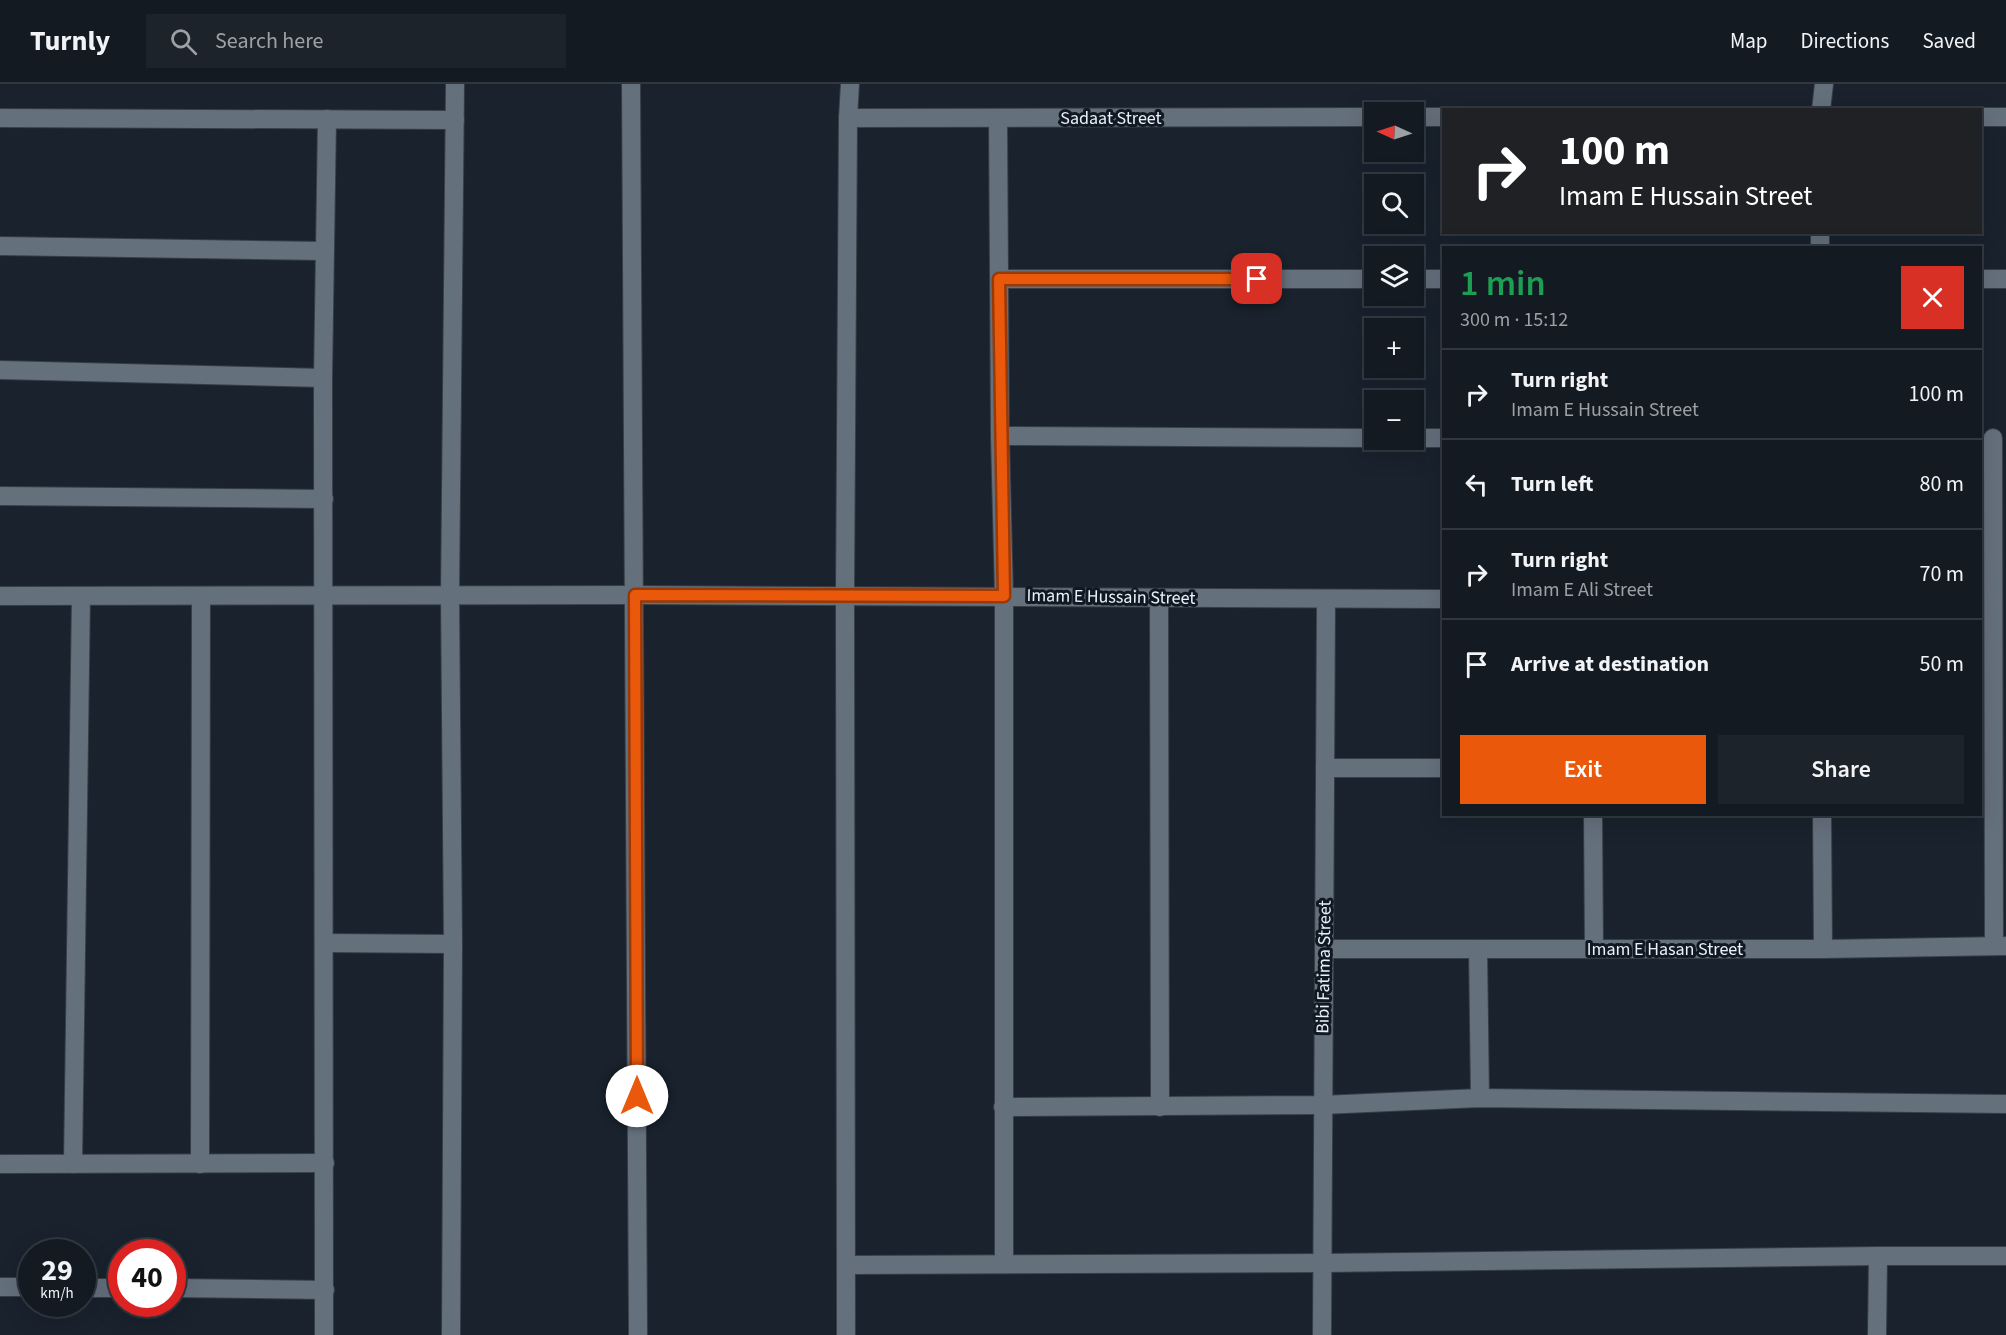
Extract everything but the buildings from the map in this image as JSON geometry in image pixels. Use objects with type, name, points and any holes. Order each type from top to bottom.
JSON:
[{"type":"street","points":[[452,1335],[453,944],[450,596],[455,84]]},
{"type":"street","points":[[631,84],[638,1335]]},
{"type":"street","points":[[846,1335],[845,596],[850,84]]},
{"type":"street","points":[[1821,108],[1824,84]]},
{"type":"street","name":"Sadaat Street","points":[[848,118],[1364,117]]},
{"type":"street","points":[[1424,117],[1442,117]]},
{"type":"street","points":[[1982,117],[2006,117]]},
{"type":"street","points":[[0,118],[454,120]]},
{"type":"street","points":[[998,118],[1000,436],[1004,596],[1004,1264]]},
{"type":"street","points":[[324,1335],[323,378],[327,119]]},
{"type":"street","points":[[0,246],[324,251]]},
{"type":"street","points":[[999,279],[1364,279]]},
{"type":"street","points":[[1424,279],[1442,279]]},
{"type":"street","points":[[1982,279],[2006,279]]},
{"type":"street","points":[[0,370],[323,378]]},
{"type":"street","points":[[1000,436],[1364,438]]},
{"type":"street","points":[[1424,438],[1442,438]]},
{"type":"street","points":[[1993,438],[2000,946]]},
{"type":"street","points":[[0,496],[324,499]]},
{"type":"street","name":"Imam E Hussain Street","points":[[0,596],[634,595],[1442,599]]},
{"type":"street","points":[[73,1164],[81,596]]},
{"type":"street","points":[[200,1164],[201,596]]},
{"type":"street","points":[[1160,598],[1160,1107]]},
{"type":"street","name":"Bibi Fatima Street","points":[[1322,1335],[1326,599]]},
{"type":"street","points":[[1325,768],[1442,768]]},
{"type":"street","points":[[1593,816],[1594,949]]},
{"type":"street","points":[[1822,816],[1823,950]]},
{"type":"street","points":[[325,943],[453,944]]},
{"type":"street","name":"Imam E Hasan Street","points":[[1324,949],[1823,950],[2000,946]]},
{"type":"street","points":[[1478,949],[1480,1098]]},
{"type":"street","points":[[1003,1107],[1322,1105],[1480,1098],[2006,1104]]},
{"type":"street","points":[[0,1164],[325,1163]]},
{"type":"street","points":[[1877,1335],[1878,1256]]},
{"type":"street","points":[[847,1265],[2006,1256]]},
{"type":"street","points":[[0,1287],[18,1287]]},
{"type":"street","points":[[186,1288],[325,1290]]},
{"type":"route","points":[[637,1096],[635,595],[1004,596],[999,279],[1257,279]]}]
